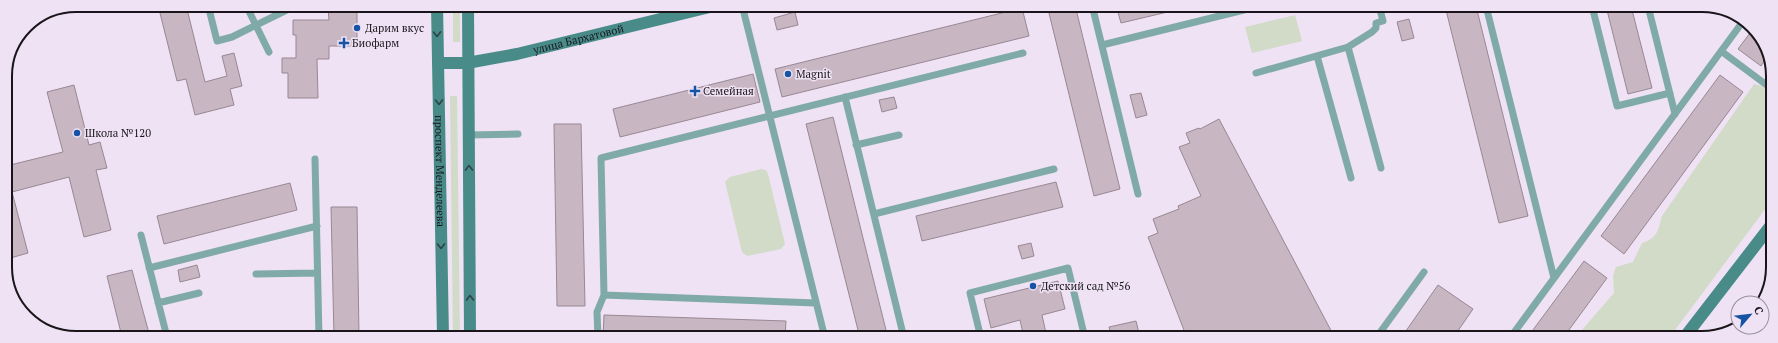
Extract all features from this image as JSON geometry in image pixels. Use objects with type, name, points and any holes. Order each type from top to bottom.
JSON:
[{"type":"main road","name":"проспект Менделеева","points":[[437,12],[443,331]]},
{"type":"main road","points":[[468,12],[467,63],[470,331]]},
{"type":"main road","name":"улица Бархатовой","points":[[438,63],[467,63],[532,50],[689,12]]},
{"type":"main road","points":[[1689,331],[1766,232]]},
{"type":"lane","points":[[210,12],[217,41],[232,37],[283,12]]},
{"type":"lane","points":[[250,12],[269,52]]},
{"type":"lane","points":[[744,12],[823,331]]},
{"type":"lane","points":[[1094,12],[1138,194]]},
{"type":"lane","points":[[1102,45],[1239,12]]},
{"type":"lane","points":[[1256,73],[1348,47],[1372,32],[1376,28],[1376,23],[1383,21],[1381,12]]},
{"type":"lane","points":[[1488,12],[1554,278]]},
{"type":"lane","points":[[1594,12],[1617,106],[1670,93]]},
{"type":"lane","points":[[1650,12],[1675,114]]},
{"type":"lane","points":[[1515,331],[1740,25]]},
{"type":"lane","points":[[1348,47],[1382,168]]},
{"type":"lane","points":[[1721,51],[1766,85]]},
{"type":"lane","points":[[598,331],[597,312],[604,295],[601,158],[1023,54]]},
{"type":"lane","points":[[1317,56],[1351,178]]},
{"type":"lane","points":[[845,97],[902,331]]},
{"type":"lane","points":[[468,135],[518,134]]},
{"type":"lane","points":[[856,145],[899,135]]},
{"type":"lane","points":[[315,159],[318,331]]},
{"type":"lane","points":[[874,214],[1054,169]]},
{"type":"lane","points":[[149,268],[316,226]]},
{"type":"lane","points":[[141,235],[165,331]]},
{"type":"lane","points":[[979,331],[970,293],[1068,268],[1083,331]]},
{"type":"lane","points":[[1381,331],[1424,272]]},
{"type":"lane","points":[[256,274],[317,273]]},
{"type":"lane","points":[[158,303],[199,293]]},
{"type":"lane","points":[[604,295],[816,303]]},
{"type":"green space","points":[[453,12],[460,12],[460,42],[453,42]]},
{"type":"green space","points":[[1295,15],[1302,41],[1252,53],[1245,27]]},
{"type":"green space","points":[[1754,84],[1762,86],[1766,90],[1766,208],[1674,331],[1581,331],[1614,293],[1613,275],[1616,267],[1633,262],[1642,243],[1651,239],[1656,233],[1662,216]]},
{"type":"green space","points":[[450,96],[457,96],[460,331],[453,331]]},
{"type":"green space","points":[[761,169],[766,170],[768,174],[785,244],[781,249],[747,256],[742,252],[725,182],[730,177]]},
{"type":"building","points":[[160,12],[188,12],[205,82],[227,76],[222,56],[234,53],[242,86],[230,89],[234,105],[195,115],[186,79],[177,81]]},
{"type":"building","points":[[328,12],[357,12],[357,46],[329,46],[329,59],[317,59],[318,98],[288,98],[288,73],[282,73],[282,58],[296,58],[296,35],[293,35],[293,20],[329,20]]},
{"type":"building","points":[[795,12],[798,25],[777,30],[774,18]]},
{"type":"building","points":[[1006,12],[1023,12],[1029,36],[782,97],[775,69]]},
{"type":"building","points":[[1049,12],[1077,12],[1120,189],[1094,196]]},
{"type":"building","points":[[1118,12],[1168,12],[1121,23]]},
{"type":"building","points":[[1446,12],[1477,12],[1528,216],[1499,223]]},
{"type":"building","points":[[1608,12],[1633,12],[1652,88],[1628,94]]},
{"type":"building","points":[[1409,19],[1414,38],[1402,41],[1397,22]]},
{"type":"building","points":[[1750,34],[1761,51],[1764,61],[1761,66],[1738,49]]},
{"type":"building","points":[[753,74],[760,102],[620,137],[613,109]]},
{"type":"building","points":[[1720,75],[1743,92],[1624,254],[1601,236]]},
{"type":"building","points":[[74,85],[89,145],[100,142],[107,168],[96,170],[111,230],[84,237],[69,177],[12,192],[12,165],[63,152],[47,92]]},
{"type":"building","points":[[1141,93],[1147,115],[1136,118],[1130,95]]},
{"type":"building","points":[[894,97],[897,108],[882,112],[879,100]]},
{"type":"building","points":[[833,117],[886,331],[858,331],[806,124]]},
{"type":"building","points":[[1219,119],[1331,331],[1184,331],[1148,237],[1158,233],[1153,219],[1179,209],[1178,206],[1201,196],[1179,147],[1190,143],[1186,133],[1199,128],[1200,129]]},
{"type":"building","points":[[554,124],[581,124],[585,306],[557,306]]},
{"type":"building","points":[[1056,182],[1063,207],[922,241],[916,216]]},
{"type":"building","points":[[290,183],[297,210],[164,244],[157,216]]},
{"type":"building","points":[[12,192],[28,253],[12,258]]},
{"type":"building","points":[[331,207],[357,207],[359,331],[334,331]]},
{"type":"building","points":[[1031,243],[1034,256],[1022,259],[1018,246]]},
{"type":"building","points":[[1584,261],[1607,278],[1568,331],[1532,331]]},
{"type":"building","points":[[197,265],[200,277],[180,282],[178,270]]},
{"type":"building","points":[[132,270],[148,331],[121,331],[107,276]]},
{"type":"building","points":[[1058,281],[1065,309],[1042,315],[1045,331],[1022,331],[1020,320],[991,328],[984,299]]},
{"type":"building","points":[[1438,285],[1473,309],[1458,331],[1406,331]]},
{"type":"building","points":[[604,315],[786,321],[785,331],[603,331]]},
{"type":"building","points":[[1136,321],[1138,331],[1110,331],[1109,327]]},
{"type":"place","name":"Дарим вкус","points":[[357,28]]},
{"type":"place","name":"Биофарм","points":[[344,43]]},
{"type":"place","name":"Magnit","points":[[788,74]]},
{"type":"place","name":"Семейная","points":[[695,91]]},
{"type":"place","name":"Школа №120","points":[[77,133]]},
{"type":"place","name":"Детский сад №56","points":[[1033,286]]}]
